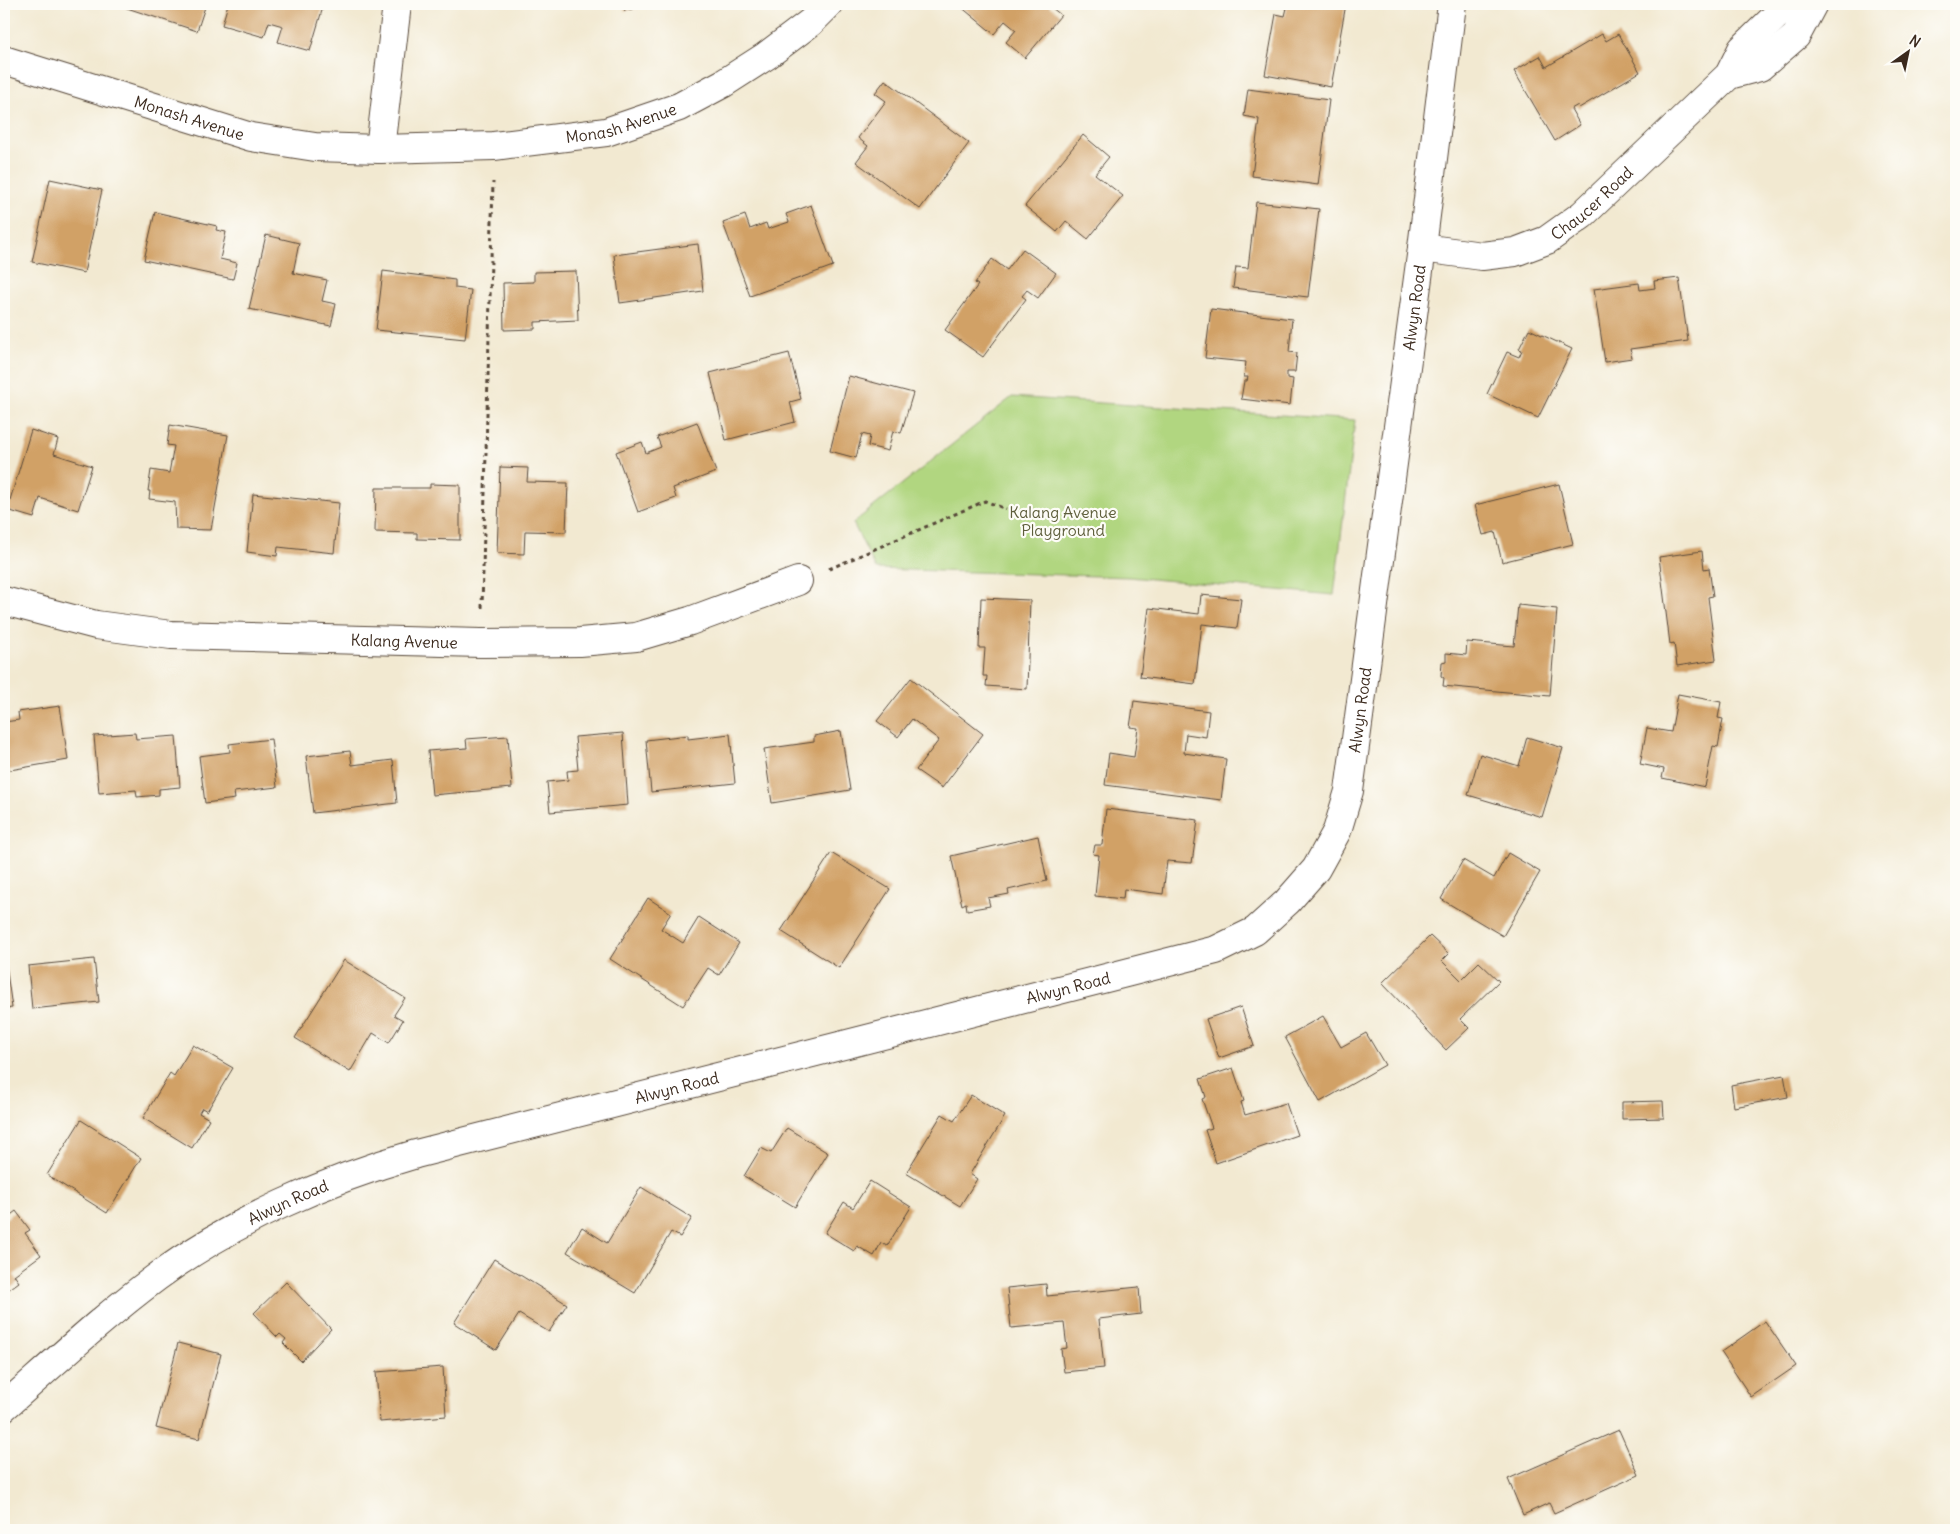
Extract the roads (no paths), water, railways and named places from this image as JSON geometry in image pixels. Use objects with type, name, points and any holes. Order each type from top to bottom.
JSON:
[{"type":"street","points":[[380,149],[397,4]]},
{"type":"street","name":"Monash Avenue","points":[[4,60],[251,137],[316,147],[380,149],[494,146],[606,132],[679,106],[724,83],[766,56],[811,22],[829,4]]},
{"type":"street","name":"Alwyn Road","points":[[4,1407],[103,1320],[158,1276],[208,1244],[321,1186],[386,1162],[1216,950],[1255,931],[1287,902],[1316,869],[1337,830],[1349,791],[1422,248],[1452,4]]},
{"type":"street","name":"Chaucer Road","points":[[1422,248],[1482,256],[1515,252],[1546,240],[1582,215],[1728,75],[1742,49],[1780,12],[1811,5]]},
{"type":"street","name":"Kalang Avenue","points":[[4,601],[96,626],[171,635],[480,644],[580,642],[636,637],[690,621],[798,581]]},
{"type":"park label","name":"Kalang Avenue Playground","points":[[1063,521]]}]
